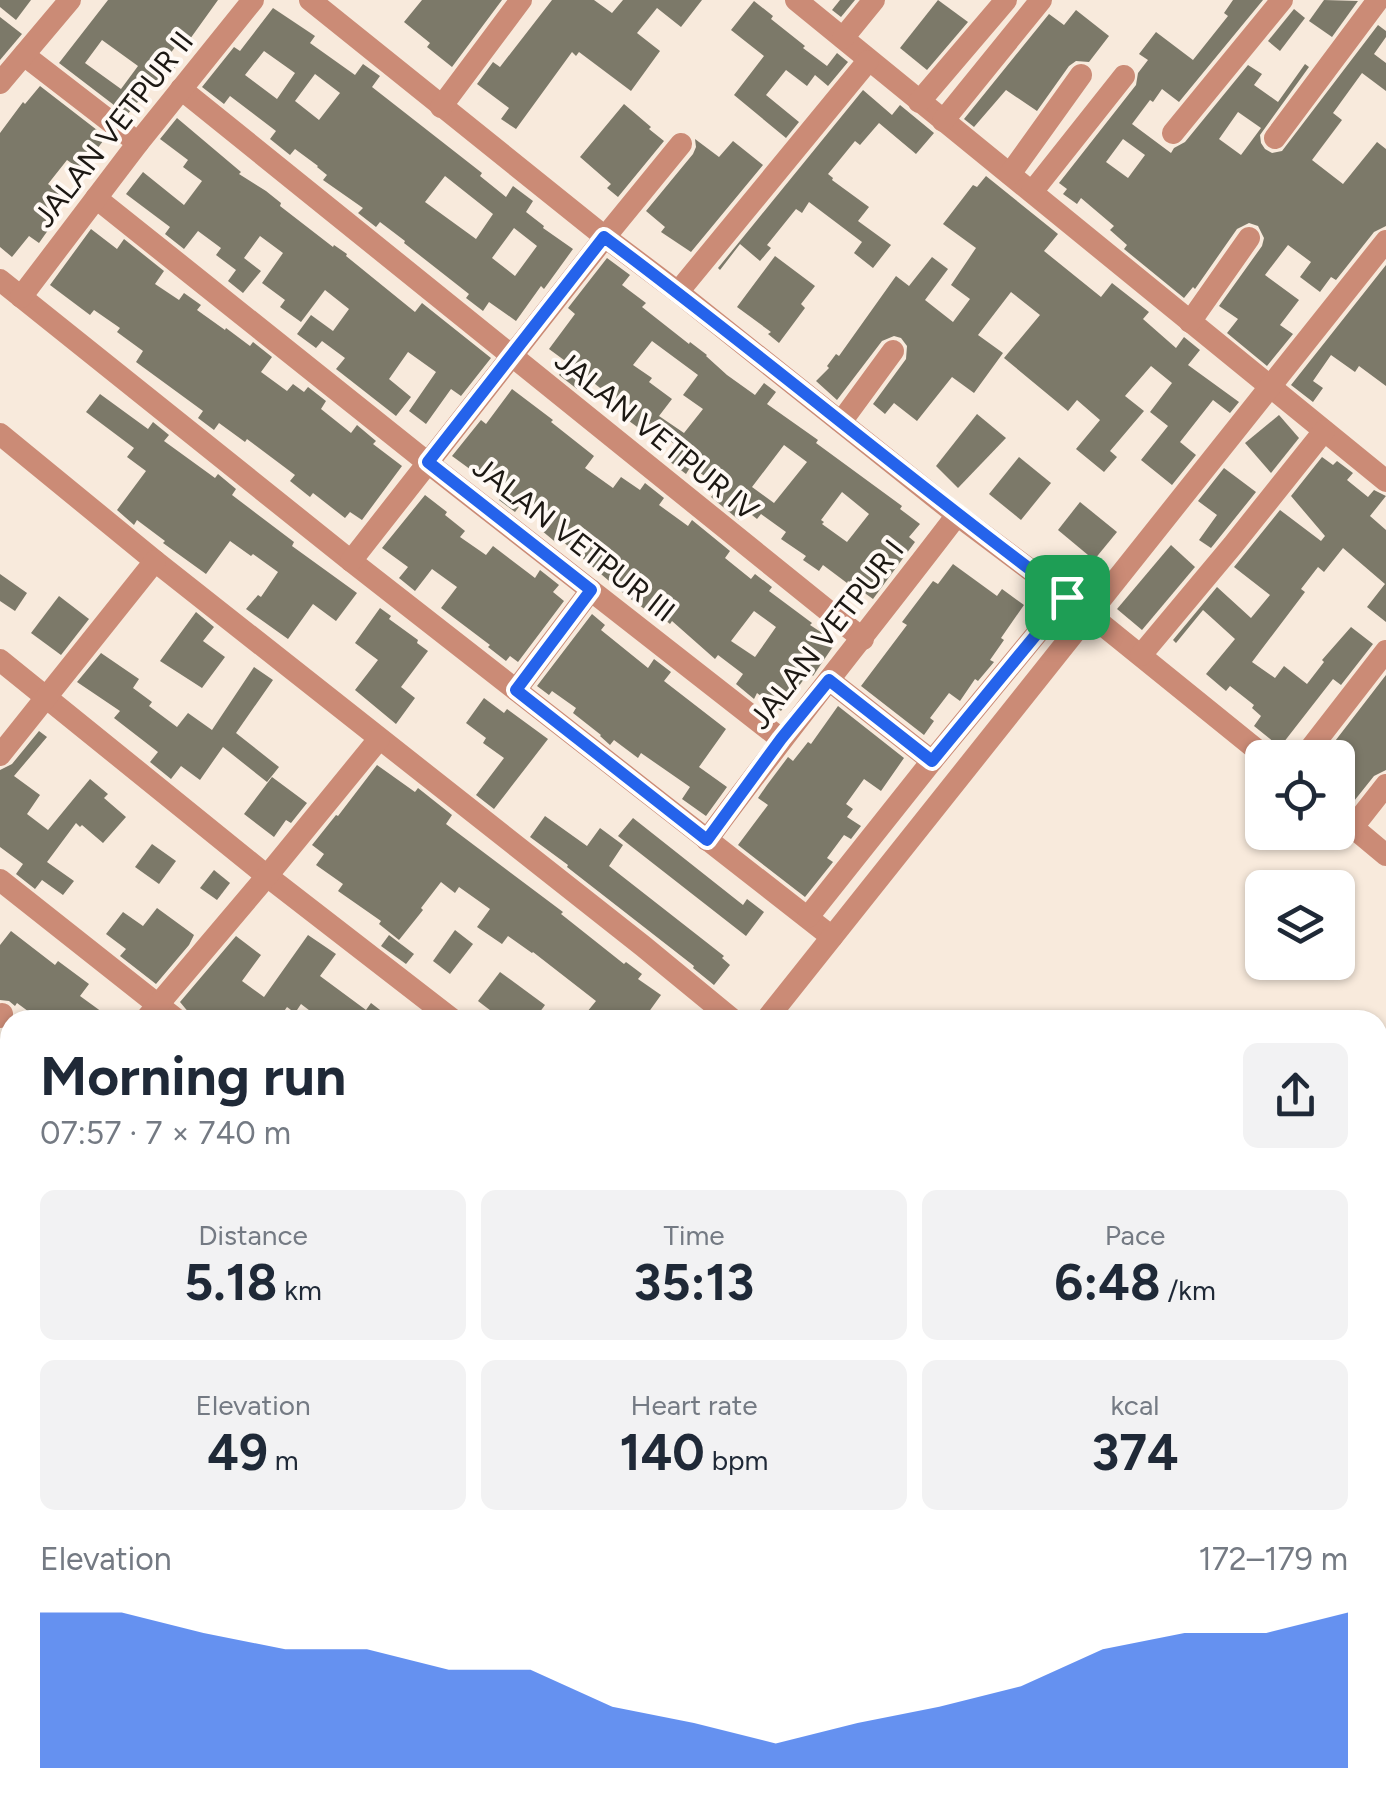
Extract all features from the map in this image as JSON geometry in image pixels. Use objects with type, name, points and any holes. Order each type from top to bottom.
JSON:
[{"type":"street","points":[[0,83],[70,0]]},
{"type":"street","name":"JALAN VETPUR II","points":[[21,296],[252,0]]},
{"type":"street","points":[[310,0],[604,237],[1245,740]]},
{"type":"street","points":[[441,107],[521,0]]},
{"type":"street","points":[[796,0],[1386,481]]},
{"type":"street","points":[[843,38],[874,0]]},
{"type":"street","points":[[920,102],[1006,0]]},
{"type":"street","points":[[943,121],[1041,0]]},
{"type":"street","points":[[1173,133],[1282,0]]},
{"type":"street","points":[[1275,138],[1378,0],[1386,7]]},
{"type":"street","points":[[24,54],[138,144]]},
{"type":"street","points":[[678,292],[868,62]]},
{"type":"street","points":[[1010,174],[1081,75]]},
{"type":"street","points":[[1032,192],[1124,76]]},
{"type":"street","name":"JALAN VETPUR IV","points":[[180,89],[863,638]]},
{"type":"street","points":[[352,561],[681,144]]},
{"type":"street","name":"JALAN VETPUR III","points":[[96,198],[781,739]]},
{"type":"street","points":[[1190,322],[1249,238]]},
{"type":"street","points":[[774,1010],[1386,241]]},
{"type":"street","points":[[0,280],[832,937]]},
{"type":"street","points":[[841,422],[893,351]]},
{"type":"street","points":[[1140,655],[1324,431]]},
{"type":"street","points":[[0,434],[155,562],[720,1010]]},
{"type":"street","name":"JALAN VETPUR I","points":[[707,840],[957,515]]},
{"type":"street","points":[[0,755],[155,562]]},
{"type":"street","points":[[516,690],[591,590]]},
{"type":"street","points":[[808,917],[1067,597]]},
{"type":"street","points":[[1316,740],[1386,652]]},
{"type":"street","points":[[0,660],[440,1010]]},
{"type":"street","points":[[829,680],[932,761]]},
{"type":"street","points":[[153,1010],[379,739]]},
{"type":"street","points":[[1355,812],[1386,785]]},
{"type":"street","points":[[1355,829],[1386,855]]},
{"type":"street","points":[[0,880],[149,1010]]},
{"type":"building","points":[[0,0],[31,0],[16,20],[0,7]]},
{"type":"building","points":[[108,0],[218,0],[190,39],[184,35],[167,58],[177,65],[162,85],[156,80],[127,115],[59,63]],"holes":[[[102,40],[138,66],[121,89],[85,63]]]},
{"type":"building","points":[[422,0],[502,0],[452,67],[404,22]]},
{"type":"building","points":[[552,0],[594,0],[612,13],[623,0],[702,0],[681,27],[657,8],[637,33],[660,51],[631,91],[579,52],[576,56],[572,52],[516,129],[501,119],[509,108],[477,84],[493,62],[500,67]]},
{"type":"building","points":[[840,0],[855,0],[841,17],[832,10]]},
{"type":"building","points":[[938,0],[968,22],[927,70],[900,48]]},
{"type":"building","points":[[1233,0],[1263,0],[1179,102],[1162,89],[1132,124],[1171,153],[1185,142],[1248,65],[1262,74],[1254,85],[1278,102],[1305,64],[1309,67],[1260,135],[1265,149],[1272,153],[1282,151],[1378,25],[1386,31],[1374,54],[1386,63],[1386,91],[1362,73],[1333,113],[1342,120],[1312,160],[1343,184],[1377,142],[1386,149],[1386,226],[1374,232],[1336,280],[1331,277],[1320,292],[1300,277],[1311,262],[1288,245],[1265,275],[1299,300],[1280,325],[1293,334],[1267,366],[1227,333],[1238,319],[1219,306],[1262,246],[1264,238],[1258,226],[1249,223],[1237,229],[1195,289],[1184,298],[1124,249],[1127,245],[1110,230],[1114,226],[1081,198],[1077,204],[1063,194],[1067,189],[1059,183],[1136,85],[1138,73],[1148,60],[1139,54],[1156,32],[1193,60],[1228,16],[1224,13]],"holes":[[[1238,112],[1261,128],[1241,155],[1219,139]],[[1123,139],[1145,155],[1128,178],[1106,162]]]},
{"type":"building","points":[[1324,0],[1358,1],[1332,37],[1309,21]]},
{"type":"building","points":[[754,1],[827,66],[837,53],[848,62],[828,86],[815,75],[807,86],[786,70],[766,95],[799,122],[786,138],[734,95],[764,56],[731,30]]},
{"type":"building","points":[[273,8],[315,36],[310,43],[355,75],[363,64],[380,76],[372,87],[482,173],[480,176],[506,197],[513,186],[533,201],[526,212],[573,249],[516,321],[489,302],[483,311],[466,298],[469,294],[405,241],[380,222],[376,227],[358,213],[363,208],[323,180],[327,175],[318,166],[295,149],[290,155],[270,139],[276,131],[230,96],[224,104],[202,87],[234,47],[240,51]],"holes":[[[264,51],[295,73],[277,99],[245,75]],[[315,74],[340,93],[319,120],[295,101]],[[445,176],[493,214],[476,239],[425,202]],[[514,228],[537,246],[515,276],[492,258]]]},
{"type":"building","points":[[1294,9],[1305,18],[1280,51],[1268,41]]},
{"type":"building","points":[[1076,10],[1109,36],[1089,62],[1076,61],[1069,66],[1037,111],[1006,90],[974,127],[964,119],[1049,14],[1064,25]]},
{"type":"building","points":[[0,17],[22,34],[0,60]]},
{"type":"building","points":[[40,86],[106,137],[97,149],[94,147],[80,169],[67,160],[48,184],[64,196],[45,222],[51,226],[39,243],[29,236],[12,257],[0,247],[0,133]]},
{"type":"building","points":[[863,90],[892,115],[900,105],[934,133],[916,154],[879,123],[860,145],[855,141],[828,174],[869,207],[858,221],[891,245],[873,268],[854,253],[862,242],[809,202],[802,213],[796,209],[767,245],[771,248],[760,261],[740,244],[720,270],[718,268]]},
{"type":"building","points":[[624,104],[664,141],[618,197],[607,188],[611,184],[580,157]]},
{"type":"building","points":[[177,118],[239,174],[347,254],[415,312],[422,303],[491,358],[461,396],[451,389],[426,424],[409,411],[436,372],[408,352],[389,379],[411,397],[396,416],[336,369],[345,358],[322,341],[316,348],[297,334],[311,315],[333,331],[349,309],[325,290],[301,322],[280,307],[285,300],[262,283],[283,253],[260,236],[244,258],[261,271],[243,293],[228,281],[236,270],[216,255],[221,248],[198,231],[184,249],[165,234],[170,227],[126,194],[143,172],[184,205],[202,181],[183,167],[188,160],[160,139]]},
{"type":"building","points":[[695,139],[719,157],[733,141],[763,165],[691,252],[661,232],[665,227],[646,211],[693,154]]},
{"type":"building","points":[[986,176],[1058,234],[1044,251],[1101,297],[1112,283],[1149,312],[1143,319],[1176,348],[1184,337],[1200,350],[1188,365],[1239,402],[1230,413],[1213,400],[1180,442],[1196,455],[1172,485],[1141,460],[1168,426],[1150,412],[1172,383],[1151,366],[1125,396],[1144,411],[1110,451],[1117,457],[1104,472],[1076,449],[1100,420],[1077,400],[1068,411],[1004,358],[1040,315],[1011,292],[978,335],[1003,353],[974,393],[952,377],[917,421],[894,403],[885,414],[873,404],[906,359],[907,346],[901,338],[894,336],[882,341],[837,400],[816,381],[836,354],[839,356],[896,276],[909,286],[932,257],[948,269],[925,300],[953,322],[970,299],[951,285],[976,248],[943,224],[973,185],[977,187]]},
{"type":"building","points":[[91,229],[117,249],[124,239],[164,271],[155,284],[179,300],[184,293],[201,305],[197,310],[272,357],[261,372],[287,391],[293,384],[304,392],[308,387],[326,401],[321,409],[351,433],[357,425],[376,441],[373,444],[402,466],[362,520],[350,512],[345,518],[313,493],[310,497],[290,481],[295,475],[247,439],[245,442],[219,423],[214,430],[198,418],[203,411],[136,362],[143,351],[117,332],[120,328],[94,310],[90,315],[50,285]]},
{"type":"building","points":[[775,256],[815,286],[801,304],[805,308],[779,343],[768,334],[771,332],[737,307]]},
{"type":"building","points":[[607,258],[630,275],[622,285],[646,303],[642,307],[755,395],[764,383],[776,392],[767,404],[902,506],[900,509],[920,524],[909,537],[915,542],[873,599],[823,565],[819,571],[803,560],[806,556],[781,539],[786,532],[761,514],[757,519],[747,511],[739,520],[711,497],[719,487],[691,466],[686,474],[665,458],[676,445],[651,428],[647,434],[629,421],[613,407],[617,401],[586,377],[577,389],[559,375],[568,363],[549,349],[575,314],[568,308]],"holes":[[[652,341],[698,375],[683,395],[703,409],[684,433],[659,416],[672,399],[633,365]],[[784,445],[807,462],[774,503],[752,487]],[[842,492],[869,514],[847,542],[821,520]]]},
{"type":"building","points":[[1386,265],[1386,386],[1359,366],[1355,372],[1331,355],[1313,381],[1323,388],[1313,402],[1291,385]]},
{"type":"building","points":[[512,389],[594,456],[585,468],[613,488],[621,477],[640,490],[645,483],[664,498],[659,505],[688,526],[692,520],[730,551],[725,558],[751,579],[755,574],[772,587],[769,591],[836,642],[813,676],[809,672],[781,711],[757,693],[754,699],[736,684],[743,674],[718,655],[715,659],[672,621],[670,624],[628,597],[562,541],[559,545],[541,530],[546,524],[521,504],[515,512],[499,500],[504,494],[452,456],[481,420],[486,424]],"holes":[[[754,611],[776,627],[755,657],[731,641]]]},
{"type":"building","points":[[100,394],[148,429],[153,422],[169,435],[164,441],[215,478],[218,474],[236,489],[232,495],[294,542],[292,546],[357,593],[336,621],[313,604],[288,639],[246,609],[258,595],[261,597],[278,572],[230,541],[206,574],[137,520],[134,525],[117,510],[146,471],[127,457],[134,448],[86,412]]},
{"type":"building","points":[[977,414],[1006,438],[958,488],[936,466]]},
{"type":"building","points":[[1279,415],[1299,438],[1271,473],[1245,443]]},
{"type":"building","points":[[1019,457],[1051,483],[1021,520],[989,494]]},
{"type":"building","points":[[1322,457],[1333,465],[1337,461],[1353,473],[1347,480],[1368,497],[1374,490],[1386,496],[1370,516],[1386,530],[1386,622],[1367,607],[1385,584],[1343,548],[1324,572],[1318,567],[1301,589],[1305,592],[1252,662],[1275,678],[1284,666],[1307,684],[1351,627],[1373,644],[1341,685],[1333,679],[1285,740],[1271,740],[1254,726],[1261,716],[1252,708],[1254,705],[1230,686],[1226,691],[1206,674],[1235,639],[1203,610],[1176,643],[1173,640],[1217,587],[1251,618],[1270,595],[1234,567],[1280,510],[1321,541],[1325,536],[1291,496]]},
{"type":"building","points":[[1224,468],[1256,492],[1211,548],[1199,540],[1217,515],[1198,501]]},
{"type":"building","points":[[425,495],[465,531],[460,537],[486,555],[493,546],[535,578],[540,570],[559,585],[553,592],[564,601],[518,662],[510,656],[506,661],[441,608],[457,587],[432,569],[415,591],[399,578],[408,567],[382,548]]},
{"type":"building","points":[[1080,502],[1117,532],[1094,560],[1058,530]]},
{"type":"building","points":[[1171,545],[1195,567],[1142,630],[1117,609]]},
{"type":"building","points":[[953,564],[997,596],[1002,589],[1024,605],[1001,638],[1004,640],[990,660],[994,662],[978,681],[975,679],[960,701],[949,693],[930,718],[934,721],[924,735],[861,686],[907,625],[902,622],[933,581],[938,584]]},
{"type":"building","points":[[0,574],[27,593],[15,611],[0,601]]},
{"type":"building","points":[[59,596],[89,619],[61,655],[31,633]]},
{"type":"building","points":[[380,608],[428,651],[401,687],[415,698],[396,724],[355,690],[378,660],[355,643]]},
{"type":"building","points":[[196,612],[214,627],[203,641],[225,657],[202,688],[160,661]]},
{"type":"building","points":[[592,614],[605,625],[601,630],[648,668],[654,659],[671,672],[664,681],[726,729],[699,767],[727,787],[706,816],[682,799],[690,787],[641,753],[638,758],[614,740],[610,745],[573,713],[576,708],[552,691],[549,695],[537,686]]},
{"type":"building","points":[[101,653],[139,679],[133,688],[177,727],[188,713],[212,730],[254,667],[273,680],[236,733],[279,767],[267,782],[223,747],[200,780],[181,766],[171,779],[150,762],[158,752],[114,718],[120,711],[77,682]]},
{"type":"building","points":[[1386,675],[1386,770],[1374,776],[1355,800],[1355,740],[1336,740]]},
{"type":"building","points":[[484,698],[504,713],[507,709],[548,739],[494,809],[476,795],[504,758],[483,743],[486,738],[466,723]]},
{"type":"building","points":[[838,706],[904,758],[881,791],[864,779],[846,804],[853,809],[847,817],[861,826],[851,839],[844,835],[827,858],[833,862],[805,897],[738,845],[768,805],[758,798],[767,785],[788,757],[793,761],[808,742],[811,744]]},
{"type":"building","points":[[39,731],[47,737],[14,776],[40,795],[27,814],[48,830],[90,779],[126,817],[103,843],[76,823],[47,862],[74,881],[63,895],[42,880],[35,889],[16,874],[23,864],[0,847],[0,770],[12,764]]},
{"type":"building","points":[[377,765],[415,792],[418,788],[452,815],[446,824],[642,974],[638,979],[661,995],[650,1010],[589,1010],[596,1001],[533,952],[508,936],[502,944],[477,927],[490,909],[459,887],[455,893],[441,882],[399,940],[379,924],[381,921],[338,891],[343,884],[316,865],[324,854],[312,845]]},
{"type":"building","points":[[272,777],[307,803],[291,823],[286,820],[274,837],[244,814]]},
{"type":"building","points":[[545,816],[587,846],[600,828],[623,845],[609,866],[724,956],[730,965],[714,985],[530,837]]},
{"type":"building","points":[[633,818],[743,905],[747,899],[764,912],[746,936],[618,836]]},
{"type":"building","points":[[152,844],[176,861],[159,884],[135,867]]},
{"type":"building","points":[[214,870],[230,883],[217,900],[200,888]]},
{"type":"building","points":[[157,908],[194,935],[156,984],[120,956],[126,949],[106,934],[123,912],[143,926]]},
{"type":"building","points":[[455,930],[473,944],[450,974],[433,961]]},
{"type":"building","points":[[11,931],[55,965],[58,961],[89,984],[80,996],[99,1010],[26,1010],[17,1003],[15,1006],[0,1000],[0,945]]},
{"type":"building","points":[[308,935],[336,954],[320,976],[366,1010],[309,1010],[301,1004],[297,1010],[187,1010],[180,1002],[236,936],[261,955],[242,981],[264,997]]},
{"type":"building","points":[[389,935],[414,954],[406,964],[381,946]]},
{"type":"building","points":[[500,972],[545,1005],[541,1010],[490,1010],[478,1001]]},
{"type":"route","points":[[604,237],[1067,597],[932,761],[829,680],[707,840],[516,690],[591,590],[428,462],[604,237]]}]
